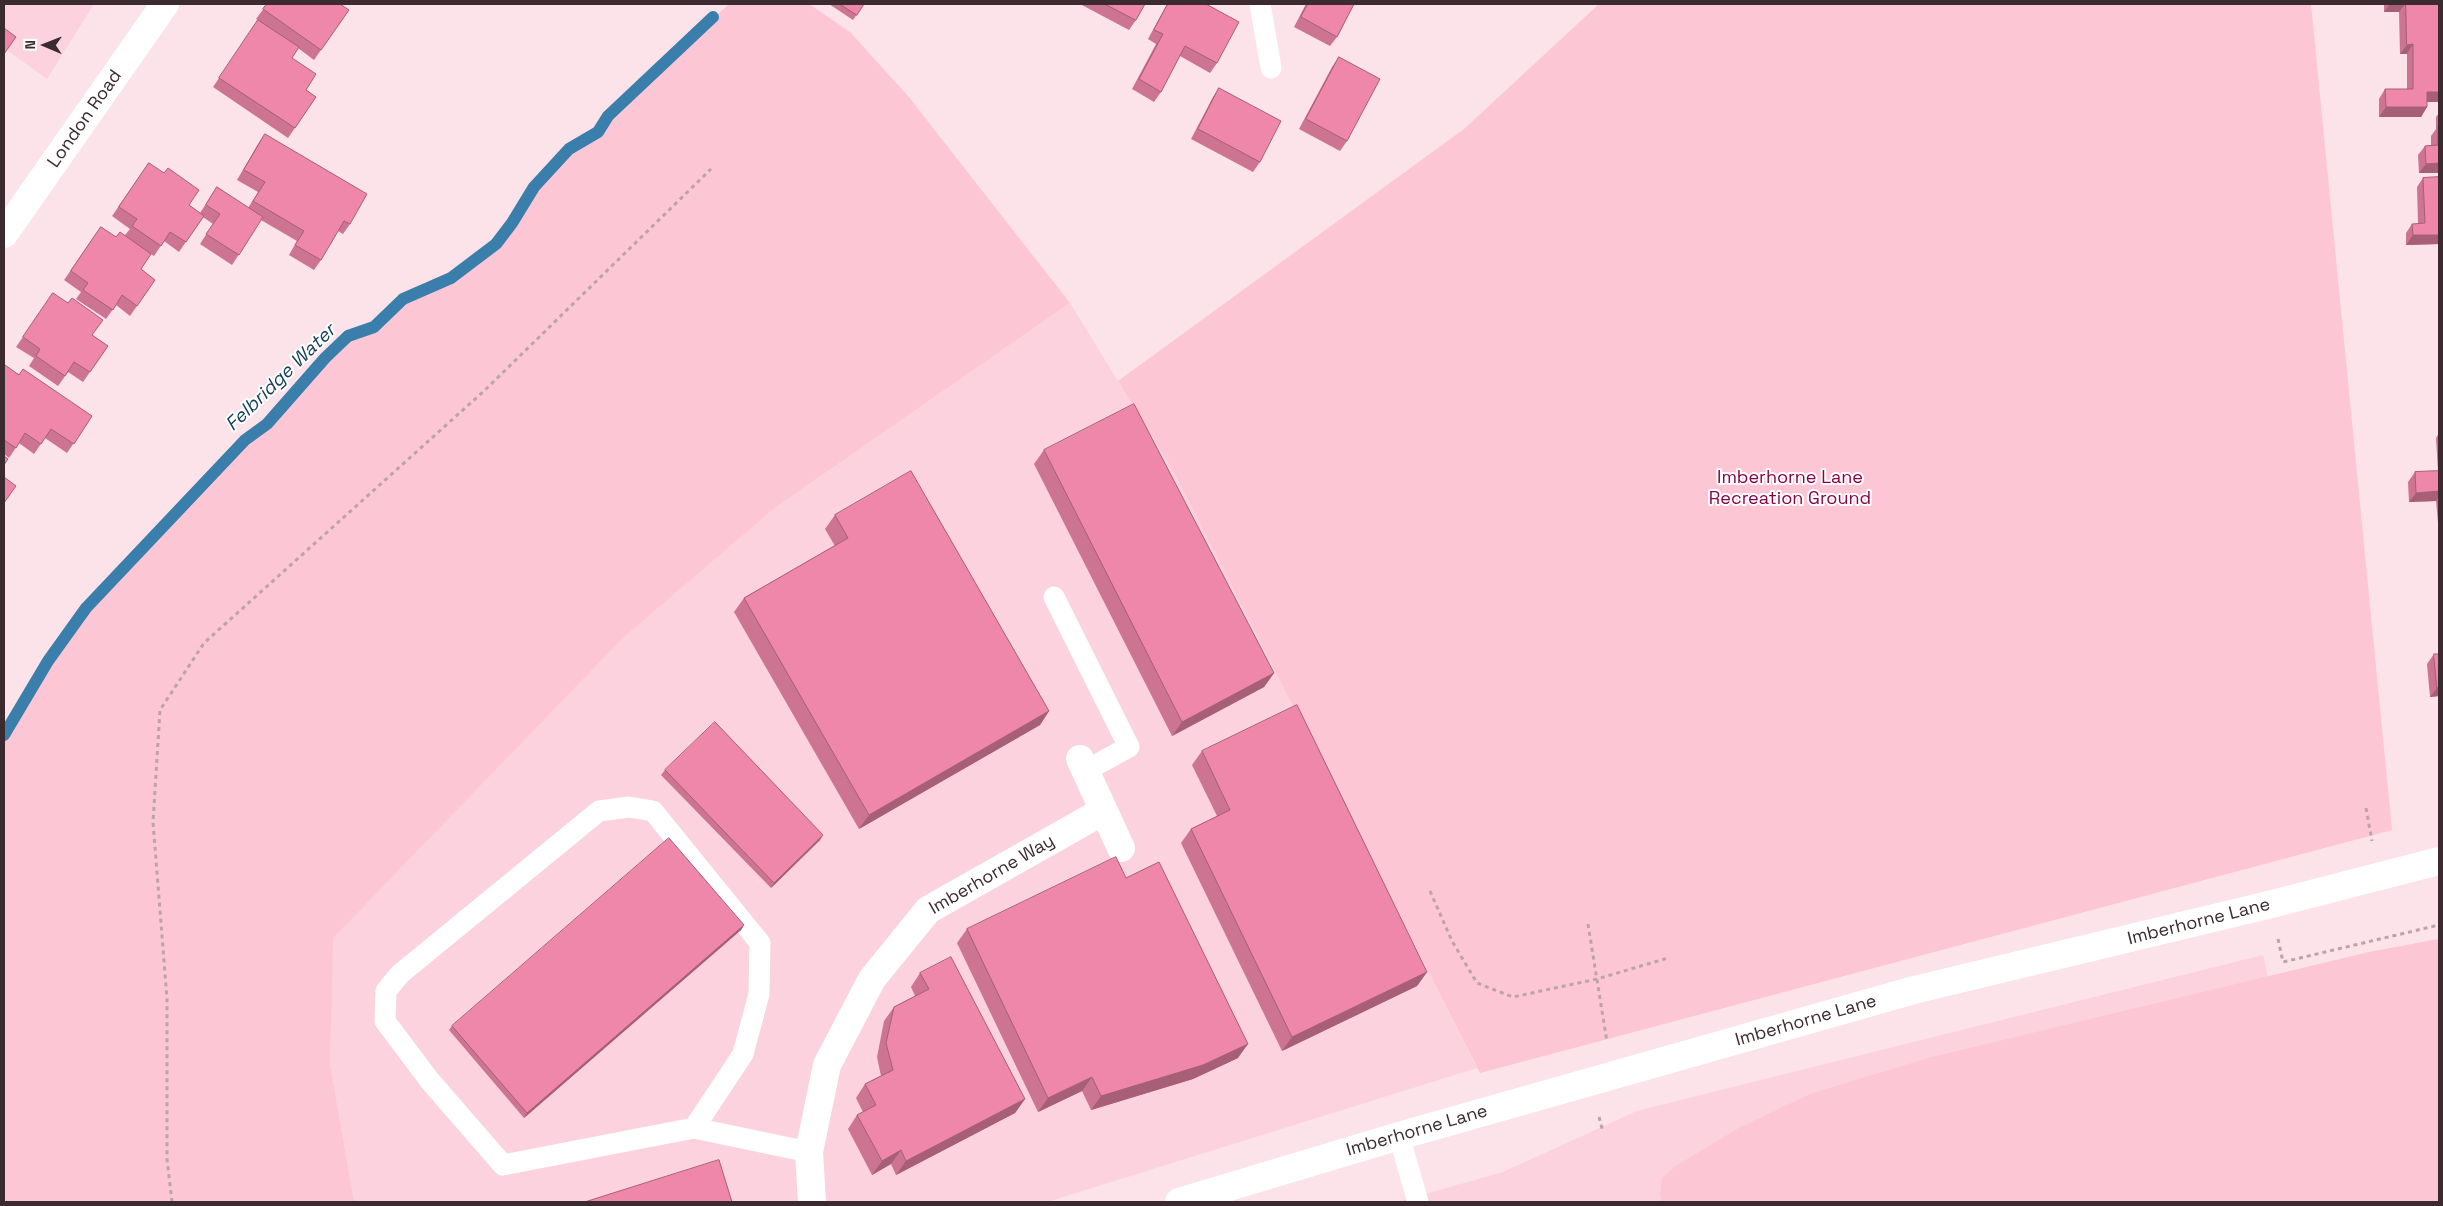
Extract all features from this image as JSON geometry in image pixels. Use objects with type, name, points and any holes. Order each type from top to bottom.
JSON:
[{"type":"main road","name":"London Road","points":[[4,234],[165,4]]},
{"type":"main road","points":[[1082,765],[1121,848]]},
{"type":"main road","name":"Imberhorne Way","points":[[812,1202],[809,1152],[827,1065],[872,979],[928,910],[1103,811]]},
{"type":"main road","name":"Imberhorne Lane","points":[[1179,1202],[1399,1136],[1914,990],[2272,904],[2439,861]]},
{"type":"lane","points":[[1260,4],[1271,68]]},
{"type":"lane","points":[[1054,597],[1129,747],[1082,765]]},
{"type":"lane","points":[[694,1128],[743,1054],[759,994],[760,943],[653,812],[629,807],[599,810],[400,974],[386,991],[385,1021],[430,1081],[503,1164],[694,1128],[809,1152]]},
{"type":"lane","points":[[1399,1136],[1418,1202]]},
{"type":"path","points":[[172,1202],[167,1159],[167,1000],[153,822],[160,710],[204,643],[484,391],[710,169]]},
{"type":"path","points":[[1430,891],[1452,941],[1477,983],[1512,997],[1596,979],[1668,958]]},
{"type":"path","points":[[2272,904],[2283,962],[2439,926]]},
{"type":"path","points":[[1588,924],[1608,1046]]},
{"type":"path","points":[[1589,1082],[1603,1132]]},
{"type":"shaded area","points":[[4,4],[94,4],[47,79],[4,48]]},
{"type":"shaded area","points":[[1070,303],[1172,469],[1477,1068],[1047,1202],[354,1202],[330,1063],[332,938],[623,638],[776,507]]},
{"type":"shaded area","points":[[2439,939],[2439,1202],[1397,1202],[1503,1172],[1637,1111],[2263,955],[2268,978],[2369,952]]},
{"type":"green space","points":[[729,4],[809,4],[850,32],[908,96],[1070,303],[776,507],[623,638],[333,938],[330,1063],[354,1202],[4,1202],[4,735],[48,661],[86,608],[245,440],[267,424],[325,358],[348,336],[374,327],[403,299],[451,278],[496,244],[512,223],[534,187],[569,149],[598,132],[608,116]]},
{"type":"green space","name":"Imberhorne Lane Recreation Ground","points":[[1599,4],[2311,4],[2392,830],[1480,1073],[1172,469],[1118,381],[1464,129]]},
{"type":"green space","points":[[2439,939],[2439,1202],[1662,1202],[1660,1195],[1662,1178],[1676,1166],[1737,1129],[1810,1094],[1928,1058],[2369,952]]},
{"type":"building","points":[[267,4],[340,4],[349,10],[321,50],[263,9]]},
{"type":"building","points":[[840,4],[864,4],[857,15]]},
{"type":"building","points":[[1105,4],[1145,4],[1136,20]]},
{"type":"building","points":[[1168,4],[1206,4],[1239,22],[1217,63],[1185,46],[1161,92],[1139,79],[1163,34],[1154,30]]},
{"type":"building","points":[[1308,4],[1354,4],[1337,37],[1301,17]]},
{"type":"building","points":[[2406,4],[2439,4],[2439,92],[2427,92],[2427,107],[2386,107],[2385,89],[2413,89],[2413,44],[2407,45]]},
{"type":"building","points":[[258,20],[299,47],[292,58],[316,74],[306,90],[316,97],[295,128],[219,78]]},
{"type":"building","points":[[4,28],[16,37],[4,54]]},
{"type":"building","points":[[1339,57],[1380,79],[1347,141],[1306,119]]},
{"type":"building","points":[[1219,88],[1281,121],[1260,162],[1198,129]]},
{"type":"building","points":[[2439,126],[2439,163],[2426,164],[2425,146],[2438,145]]},
{"type":"building","points":[[265,134],[367,194],[350,224],[344,221],[321,260],[295,245],[304,231],[253,201],[265,182],[244,170]]},
{"type":"building","points":[[149,163],[164,173],[168,168],[199,190],[189,205],[204,216],[186,242],[170,232],[161,246],[132,226],[137,219],[119,207]]},
{"type":"building","points":[[2439,177],[2439,235],[2413,235],[2412,224],[2425,223],[2423,178]]},
{"type":"building","points":[[217,187],[263,217],[239,255],[206,234],[220,214],[206,205]]},
{"type":"building","points":[[101,227],[116,237],[120,232],[151,254],[141,269],[155,280],[137,306],[122,295],[113,310],[83,290],[88,283],[71,271]]},
{"type":"building","points":[[53,293],[68,303],[72,298],[103,320],[92,335],[108,346],[90,372],[74,362],[65,376],[36,356],[40,349],[23,337]]},
{"type":"building","points":[[5,365],[19,375],[23,369],[92,416],[74,444],[51,429],[41,444],[25,433],[16,448],[4,440]]},
{"type":"building","points":[[1134,404],[1274,673],[1182,722],[1044,450]]},
{"type":"building","points":[[4,456],[8,459],[4,465]]},
{"type":"building","points":[[911,471],[1049,711],[869,815],[744,598],[848,538],[835,515]]},
{"type":"building","points":[[2439,471],[2439,491],[2416,493],[2415,472]]},
{"type":"building","points":[[4,477],[16,486],[4,503]]},
{"type":"building","points":[[2434,654],[2439,654],[2439,687],[2437,688]]},
{"type":"building","points":[[1297,705],[1427,972],[1292,1037],[1191,829],[1230,810],[1202,751]]},
{"type":"building","points":[[715,722],[823,835],[774,883],[665,770]]},
{"type":"building","points":[[669,838],[744,925],[527,1113],[452,1026]]},
{"type":"building","points":[[1116,857],[1126,878],[1159,862],[1248,1044],[1203,1065],[1101,1096],[1092,1077],[1048,1098],[967,929]]},
{"type":"building","points":[[951,957],[1025,1099],[906,1161],[901,1150],[882,1161],[857,1115],[876,1105],[865,1084],[893,1070],[886,1043],[894,1007],[929,989],[920,973]]},
{"type":"building","points":[[719,1160],[732,1202],[585,1202]]},
{"type":"waterway","name":"Felbridge Water","points":[[4,735],[48,661],[86,608],[245,440],[267,424],[325,358],[348,336],[374,327],[403,299],[451,278],[496,244],[512,223],[534,187],[569,149],[598,132],[608,116],[713,17]]}]
